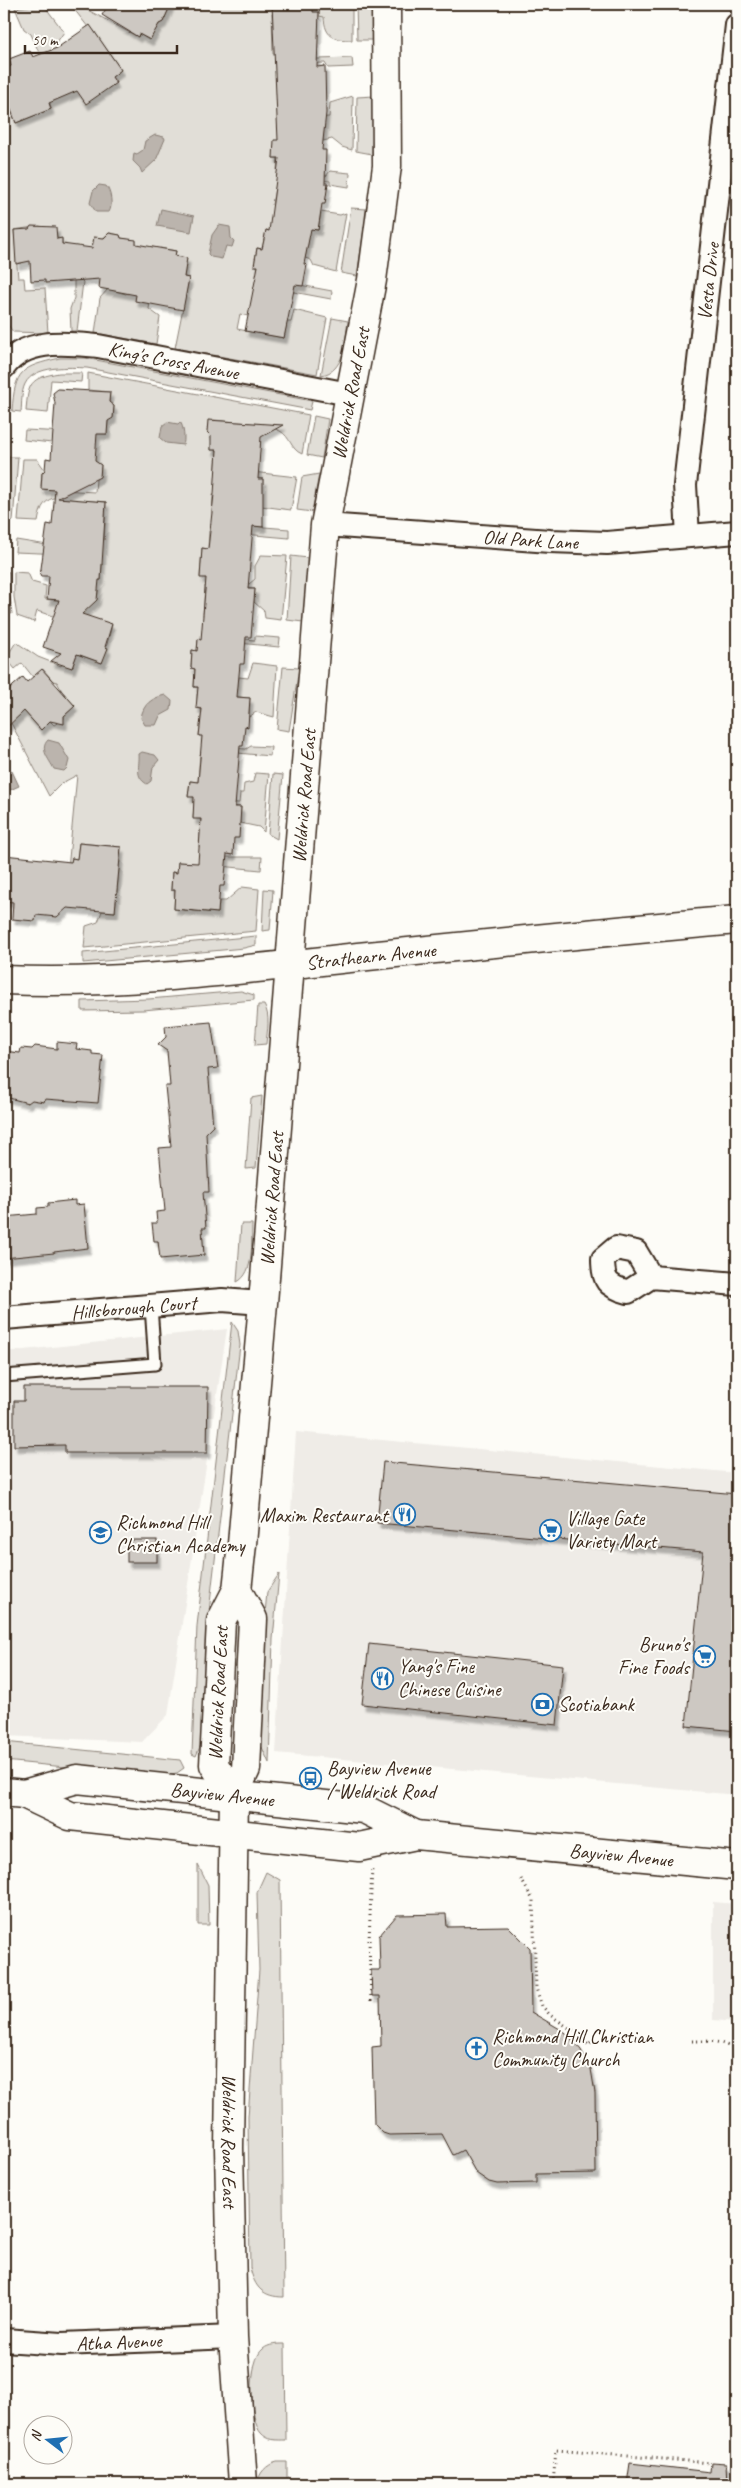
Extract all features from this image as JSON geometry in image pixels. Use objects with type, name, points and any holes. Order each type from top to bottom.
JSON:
[{"type":"street","name":"Weldrick Road East","points":[[242,2484],[233,2336],[229,2148],[234,1795],[214,1766],[221,1621],[237,1590],[263,1304],[325,525],[372,280],[387,166],[386,4]]},
{"type":"street","name":"Vesta Drive","points":[[688,536],[685,484],[737,26]]},
{"type":"street","name":"King's Cross Avenue","points":[[4,368],[11,358],[35,346],[74,344],[98,346],[349,394]]},
{"type":"street","name":"Old Park Lane","points":[[325,525],[607,543],[737,532]]},
{"type":"street","name":"Strathearn Avenue","points":[[4,980],[64,982],[157,978],[517,939],[737,920]]},
{"type":"street","points":[[651,1277],[737,1284]]},
{"type":"street","name":"Hillsborough Court","points":[[4,1318],[222,1300],[263,1304]]},
{"type":"street","name":"Bayview Avenue","points":[[14,1793],[77,1779],[234,1795],[364,1810],[416,1835]]},
{"type":"street","name":"Bayview Avenue","points":[[14,1793],[70,1816],[359,1847],[416,1835],[737,1866]]},
{"type":"street","name":"Atha Avenue","points":[[4,2340],[62,2344],[233,2336]]},
{"type":"lane","points":[[4,1376],[155,1364],[151,1306]]},
{"type":"path","points":[[370,2001],[369,1941],[372,1864]]},
{"type":"path","points":[[521,1879],[533,1900],[536,1988],[542,2006],[578,2034],[588,2045],[591,2042]]},
{"type":"path","points":[[692,2041],[714,2041],[729,2045],[737,2052]]},
{"type":"path","points":[[553,2484],[556,2450],[710,2463]]},
{"type":"path","points":[[726,2465],[737,2467]]},
{"type":"path","points":[[290,2483],[347,2484]]},
{"type":"shaded area","points":[[43,4],[64,32],[57,42],[54,53],[116,83],[112,77],[121,70],[90,26],[88,27],[70,4],[84,4],[84,8],[138,37],[139,34],[149,40],[159,24],[163,22],[171,4],[266,4],[266,6],[352,4],[352,40],[332,36],[326,29],[324,17],[319,16],[319,12],[272,13],[273,54],[317,59],[352,58],[353,67],[328,68],[325,63],[284,64],[288,119],[329,117],[330,103],[353,96],[352,150],[342,147],[332,139],[323,141],[324,124],[278,140],[273,158],[278,158],[277,170],[284,170],[275,188],[272,205],[277,206],[275,225],[318,230],[321,212],[340,215],[346,213],[336,272],[314,266],[311,260],[305,258],[309,238],[266,230],[262,249],[257,248],[254,265],[258,267],[257,277],[332,291],[331,299],[288,291],[248,316],[240,314],[237,329],[284,338],[287,322],[291,322],[294,310],[327,318],[317,374],[175,348],[189,278],[184,277],[187,258],[175,256],[176,251],[160,248],[149,309],[160,317],[156,344],[95,333],[100,298],[108,289],[126,294],[130,290],[136,241],[109,233],[92,248],[80,279],[83,282],[77,331],[71,331],[70,309],[74,298],[74,278],[63,256],[62,239],[57,239],[40,226],[14,230],[18,278],[24,278],[25,289],[45,288],[48,333],[13,332],[4,319],[4,92],[16,123],[51,109],[40,55],[31,34],[24,29],[15,8]]},
{"type":"shaded area","points":[[356,4],[373,4],[373,40],[357,40]]},
{"type":"shaded area","points":[[374,96],[372,154],[356,151],[357,97]]},
{"type":"shaded area","points":[[155,135],[165,139],[156,160],[142,173],[133,161],[134,153],[137,154],[143,150],[145,141]]},
{"type":"shaded area","points":[[330,171],[350,173],[349,187],[330,184],[330,181],[318,180],[309,174],[326,176]]},
{"type":"shaded area","points":[[99,185],[106,186],[109,191],[111,202],[109,212],[96,212],[90,203],[93,191]]},
{"type":"shaded area","points":[[351,208],[367,209],[357,276],[341,273]]},
{"type":"shaded area","points":[[161,209],[194,216],[191,232],[157,226]]},
{"type":"shaded area","points":[[219,225],[230,227],[231,238],[234,241],[232,247],[226,246],[222,259],[211,257],[208,254],[212,235]]},
{"type":"shaded area","points":[[332,318],[348,321],[344,346],[335,368],[329,373],[321,375]]},
{"type":"shaded area","points":[[60,358],[85,358],[312,401],[310,410],[87,368],[53,368],[36,373],[30,378],[23,390],[21,412],[12,411],[15,387],[22,372],[36,364]]},
{"type":"shaded area","points":[[59,373],[82,373],[81,382],[51,380],[48,413],[26,411],[28,394],[32,383],[42,377]]},
{"type":"shaded area","points":[[88,373],[309,415],[302,454],[295,449],[284,434],[262,424],[213,420],[211,450],[217,450],[216,468],[297,477],[291,510],[261,506],[263,479],[219,476],[217,495],[213,495],[212,512],[216,523],[289,529],[289,538],[209,531],[208,549],[202,548],[200,577],[207,578],[207,581],[249,584],[255,579],[255,566],[261,555],[287,556],[281,620],[265,618],[264,611],[254,602],[255,589],[205,586],[203,615],[210,636],[255,640],[255,636],[280,638],[279,647],[198,639],[197,651],[192,650],[191,668],[195,669],[194,687],[237,691],[239,677],[248,678],[253,663],[277,666],[274,717],[256,712],[249,717],[250,698],[197,694],[197,708],[202,709],[199,735],[211,736],[212,755],[200,754],[198,782],[190,781],[188,796],[197,797],[197,800],[239,803],[240,793],[243,793],[244,784],[253,782],[255,773],[269,774],[264,832],[259,827],[240,823],[241,807],[194,804],[193,818],[201,819],[199,847],[211,848],[213,857],[262,857],[261,870],[178,862],[177,873],[172,872],[171,890],[175,891],[174,909],[218,913],[219,901],[226,901],[242,887],[259,889],[256,931],[84,948],[86,926],[98,922],[102,911],[115,912],[121,847],[79,843],[77,859],[72,858],[66,890],[77,775],[62,783],[49,796],[10,721],[6,721],[4,716],[4,702],[17,717],[24,711],[41,730],[50,721],[54,725],[64,719],[64,716],[75,706],[57,682],[53,681],[43,669],[33,677],[22,663],[15,669],[6,658],[16,642],[38,657],[61,666],[62,664],[72,668],[77,654],[102,663],[112,625],[59,618],[37,611],[34,622],[17,616],[14,597],[14,572],[28,573],[32,582],[46,586],[45,599],[94,603],[97,599],[98,591],[95,580],[101,580],[102,564],[64,554],[15,552],[16,540],[66,548],[104,540],[106,502],[53,498],[44,504],[38,522],[18,521],[23,459],[37,459],[45,470],[42,473],[41,486],[44,489],[95,492],[96,479],[100,476],[101,465],[52,443],[24,440],[25,430],[107,434],[108,420],[113,417],[114,406],[109,403],[110,392],[88,390]]},
{"type":"shaded area","points":[[314,416],[328,419],[322,458],[307,455]]},
{"type":"shaded area","points":[[167,422],[178,424],[180,422],[184,434],[183,445],[166,443],[160,438],[162,426]]},
{"type":"shaded area","points":[[9,457],[18,457],[13,521],[4,520]]},
{"type":"shaded area","points":[[319,474],[312,512],[297,510],[302,477]]},
{"type":"shaded area","points":[[291,556],[308,558],[303,622],[287,620]]},
{"type":"shaded area","points":[[4,571],[9,572],[12,614],[4,611]]},
{"type":"shaded area","points":[[283,667],[299,668],[289,731],[277,729]]},
{"type":"shaded area","points":[[165,695],[172,701],[171,710],[160,716],[156,725],[145,725],[141,718],[146,705],[152,700]]},
{"type":"shaded area","points":[[48,740],[59,743],[69,760],[64,771],[54,769],[48,758],[44,747]]},
{"type":"shaded area","points":[[251,746],[271,747],[270,756],[237,753],[233,748],[246,749]]},
{"type":"shaded area","points":[[142,752],[155,755],[159,760],[153,767],[151,781],[147,784],[140,778],[138,770],[139,754]]},
{"type":"shaded area","points":[[12,771],[19,786],[8,791],[4,789],[4,774]]},
{"type":"shaded area","points":[[273,774],[283,775],[277,839],[268,834]]},
{"type":"shaded area","points":[[264,889],[273,890],[270,930],[262,931]]},
{"type":"shaded area","points":[[256,936],[256,945],[244,948],[83,963],[83,953]]},
{"type":"shaded area","points":[[241,991],[254,995],[254,1000],[143,1010],[82,1011],[82,1001],[149,999]]},
{"type":"shaded area","points":[[258,1005],[264,1005],[266,1009],[268,1029],[266,1044],[255,1045]]},
{"type":"shaded area","points":[[262,1096],[256,1168],[246,1169],[251,1098]]},
{"type":"shaded area","points":[[241,1224],[252,1224],[252,1247],[247,1272],[237,1282]]},
{"type":"shaded area","points":[[232,1322],[238,1331],[240,1345],[207,1629],[202,1742],[196,1756],[192,1754],[197,1626]]},
{"type":"shaded area","name":"Richmond Hill Christian Academy","points":[[227,1329],[168,1715],[142,1742],[4,1736],[4,1352]]},
{"type":"shaded area","points":[[296,1432],[737,1473],[737,1795],[276,1753]]},
{"type":"shaded area","points":[[279,1574],[273,1639],[269,1763],[261,1745],[263,1635],[267,1592]]},
{"type":"shaded area","points":[[4,1742],[180,1760],[184,1768],[177,1773],[157,1776],[4,1761]]},
{"type":"shaded area","points":[[198,1865],[208,1885],[209,1925],[198,1925]]},
{"type":"shaded area","points":[[266,1872],[280,1880],[284,2297],[277,2297],[261,2290],[254,2281],[250,2268],[248,2117],[259,1970],[257,1892]]},
{"type":"shaded area","points":[[713,1902],[737,1904],[737,2022],[713,2020]]},
{"type":"shaded area","points":[[285,2344],[286,2440],[276,2440],[264,2436],[257,2426],[252,2404],[253,2377],[258,2355],[263,2349],[270,2345]]},
{"type":"shaded area","points":[[277,2462],[287,2462],[287,2484],[257,2484],[259,2476],[264,2470]]},
{"type":"building","points":[[109,4],[171,4],[163,22],[159,24],[150,40],[139,34],[138,37],[102,15]]},
{"type":"building","points":[[272,4],[313,4],[313,12],[319,12],[317,67],[325,66],[326,113],[322,150],[326,150],[325,183],[328,183],[325,204],[322,204],[318,230],[311,229],[304,264],[307,265],[303,286],[295,285],[284,338],[245,331],[258,266],[254,266],[257,248],[262,249],[266,230],[269,231],[279,158],[273,158],[274,140],[278,140]]},
{"type":"building","points":[[90,25],[121,70],[112,77],[116,83],[86,104],[77,91],[49,103],[51,109],[16,123],[4,92],[4,69],[11,66],[9,59],[30,51],[33,57],[57,48]]},
{"type":"building","points":[[31,226],[56,227],[57,239],[62,238],[62,244],[92,248],[94,237],[104,238],[109,233],[120,235],[121,238],[136,240],[136,244],[176,251],[175,256],[187,258],[184,277],[189,278],[183,310],[135,301],[136,295],[99,288],[100,279],[45,283],[45,280],[31,281],[30,261],[16,264],[14,230],[29,229]]},
{"type":"building","points":[[58,389],[110,392],[109,402],[114,406],[113,418],[108,421],[107,434],[97,434],[95,461],[101,465],[100,477],[58,498],[106,502],[101,580],[99,580],[97,600],[82,614],[112,624],[105,647],[108,648],[102,663],[77,654],[72,668],[51,661],[61,653],[43,647],[59,600],[47,599],[49,576],[40,576],[47,524],[52,525],[55,490],[41,489],[42,473],[45,470],[46,458],[51,459],[55,403],[53,393]]},
{"type":"building","points":[[208,420],[283,425],[261,437],[258,479],[263,479],[263,527],[253,526],[248,589],[255,589],[251,637],[246,637],[244,664],[240,664],[237,697],[250,698],[248,727],[245,726],[243,746],[240,746],[235,807],[241,807],[239,838],[234,838],[233,855],[227,854],[224,886],[220,886],[218,913],[174,909],[175,890],[171,890],[172,872],[177,873],[178,862],[198,863],[201,819],[193,819],[194,797],[188,797],[190,781],[198,782],[202,736],[199,736],[202,709],[196,708],[198,687],[194,687],[195,669],[191,668],[192,650],[197,651],[198,639],[201,640],[206,578],[200,578],[202,548],[208,549],[214,494],[217,450],[211,450],[211,436],[207,432]]},
{"type":"building","points":[[42,669],[75,706],[64,716],[64,724],[50,721],[41,730],[24,711],[4,730],[4,694],[23,677],[27,682]]},
{"type":"building","points":[[79,843],[121,847],[115,912],[67,908],[57,917],[36,915],[35,921],[12,919],[13,902],[4,901],[4,855],[71,862],[72,858],[77,859]]},
{"type":"building","points":[[211,1022],[218,1068],[208,1069],[213,1126],[206,1133],[209,1192],[203,1192],[206,1228],[202,1228],[204,1255],[160,1259],[158,1241],[154,1241],[152,1223],[157,1223],[156,1212],[165,1211],[159,1148],[171,1147],[165,1086],[170,1086],[167,1051],[158,1045],[166,1037],[165,1026]]},
{"type":"building","points":[[57,1042],[77,1044],[76,1049],[92,1051],[92,1054],[103,1055],[98,1103],[45,1099],[44,1102],[32,1100],[28,1103],[5,1097],[7,1078],[4,1077],[4,1051],[20,1053],[21,1048],[32,1049],[35,1046],[57,1049]]},
{"type":"building","points":[[75,1200],[75,1205],[84,1204],[88,1248],[4,1258],[4,1217],[37,1214],[37,1208],[48,1207],[48,1203]]},
{"type":"building","points":[[24,1387],[208,1387],[207,1453],[65,1453],[65,1445],[14,1446],[14,1401],[24,1401]]},
{"type":"building","points":[[383,1462],[737,1494],[737,1731],[686,1726],[703,1552],[377,1523]]},
{"type":"building","points":[[127,1540],[157,1540],[157,1562],[127,1562]]},
{"type":"building","points":[[369,1644],[563,1665],[557,1725],[362,1704]]},
{"type":"building","name":"Richmond Hill Christian Community Church","points":[[446,1914],[447,1927],[508,1926],[530,1948],[531,2012],[565,2032],[581,2050],[591,2069],[595,2093],[596,2173],[536,2174],[536,2183],[497,2184],[489,2182],[476,2173],[463,2150],[453,2155],[442,2134],[389,2135],[383,2133],[374,2124],[372,2047],[381,2046],[380,1996],[372,1996],[371,1970],[380,1970],[379,1936],[397,1915]]},
{"type":"building","points":[[711,2462],[726,2463],[727,2484],[627,2484],[630,2463],[710,2472]]},
{"type":"place","name":"Maxim Restaurant","points":[[404,1515]]},
{"type":"place","name":"Village Gate Variety Mart","points":[[550,1530]]},
{"type":"place","name":"Richmond Hill Christian Academy","points":[[100,1533]]},
{"type":"place","name":"Bruno's Fine Foods","points":[[705,1656]]},
{"type":"place","name":"Yang's Fine Chinese Cuisine","points":[[382,1678]]},
{"type":"place","name":"Scotiabank","points":[[542,1704]]},
{"type":"place","name":"Bayview Avenue / Weldrick Road","points":[[311,1779]]},
{"type":"place","name":"Richmond Hill Christian Community Church","points":[[476,2048]]}]
